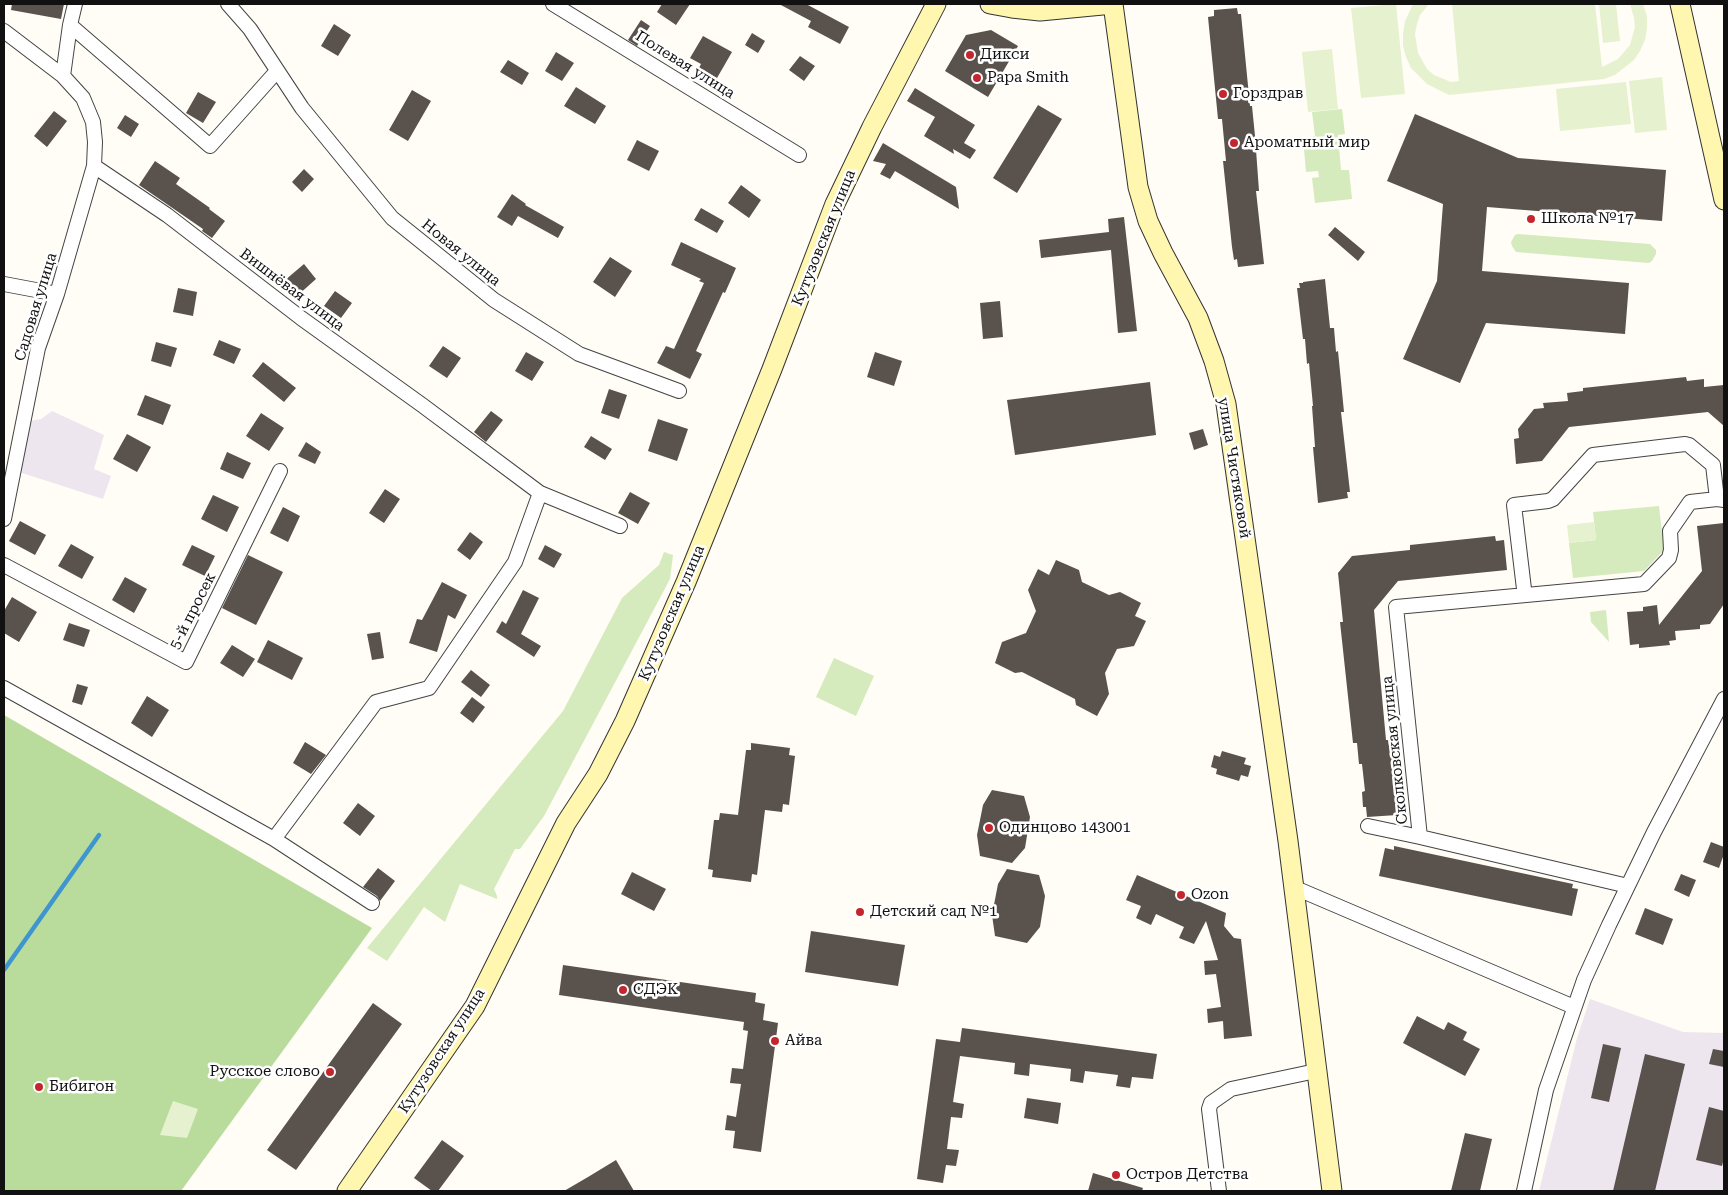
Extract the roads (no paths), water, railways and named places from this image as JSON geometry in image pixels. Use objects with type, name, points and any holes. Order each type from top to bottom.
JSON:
[{"type":"street","points":[[63,76],[75,4]]},
{"type":"street","name":"Новая улица","points":[[228,4],[250,29],[302,108],[392,218],[494,300],[578,354],[679,391]]},
{"type":"street","name":"Полевая улица","points":[[554,4],[799,154]]},
{"type":"street","name":"Кутузовская улица","points":[[347,1191],[475,1006],[566,823],[598,774],[629,713],[686,582],[835,204],[872,127],[936,4]]},
{"type":"street","name":"улица Чистяковой","points":[[990,4],[1040,10],[1113,4],[1138,187],[1148,221],[1198,318],[1214,361],[1226,404],[1302,947],[1332,1191]]},
{"type":"street","points":[[1680,4],[1724,200]]},
{"type":"street","points":[[70,25],[210,146],[277,71]]},
{"type":"street","points":[[4,31],[63,76],[83,98],[93,122],[95,142],[94,166]]},
{"type":"street","name":"Садовая улица","points":[[4,518],[38,348],[57,294],[94,166]]},
{"type":"street","name":"Вишнёвая улица","points":[[94,166],[167,215],[301,318],[540,493],[620,526]]},
{"type":"street","points":[[4,284],[57,294]]},
{"type":"street","name":"Сколковская улица","points":[[1526,595],[1514,504],[1553,499],[1593,455],[1685,444],[1689,445],[1714,465],[1721,500],[1690,502],[1670,531],[1671,550],[1669,558],[1644,584],[1526,595],[1396,607],[1420,837],[1628,886]]},
{"type":"street","name":"5-й просек","points":[[4,565],[186,662],[280,471]]},
{"type":"street","points":[[274,839],[376,702],[429,688],[515,562],[540,493]]},
{"type":"street","points":[[4,688],[274,839],[372,903]]},
{"type":"street","points":[[1524,1191],[1546,1090],[1574,1006],[1628,886],[1724,699]]},
{"type":"street","points":[[1368,826],[1420,837]]},
{"type":"street","points":[[1293,887],[1574,1006]]},
{"type":"street","points":[[1219,1191],[1209,1109],[1211,1103],[1231,1089],[1316,1071]]},
{"type":"waterway","points":[[4,970],[99,835]]},
{"type":"place","name":"Дикси","points":[[970,55]]},
{"type":"place","name":"Papa Smith","points":[[977,78]]},
{"type":"place","name":"Горздрав","points":[[1223,94]]},
{"type":"place","name":"Ароматный мир","points":[[1234,143]]},
{"type":"place","name":"Школа №17","points":[[1531,219]]},
{"type":"place","name":"Одинцово 143001","points":[[989,828]]},
{"type":"place","name":"Ozon","points":[[1181,895]]},
{"type":"place","name":"Детский сад №1","points":[[860,912]]},
{"type":"place","name":"СДЭК","points":[[623,990]]},
{"type":"place","name":"Айва","points":[[775,1041]]},
{"type":"place","name":"Русское слово","points":[[330,1072]]},
{"type":"place","name":"Бибигон","points":[[39,1087]]},
{"type":"place","name":"Остров Детства","points":[[1116,1175]]}]
